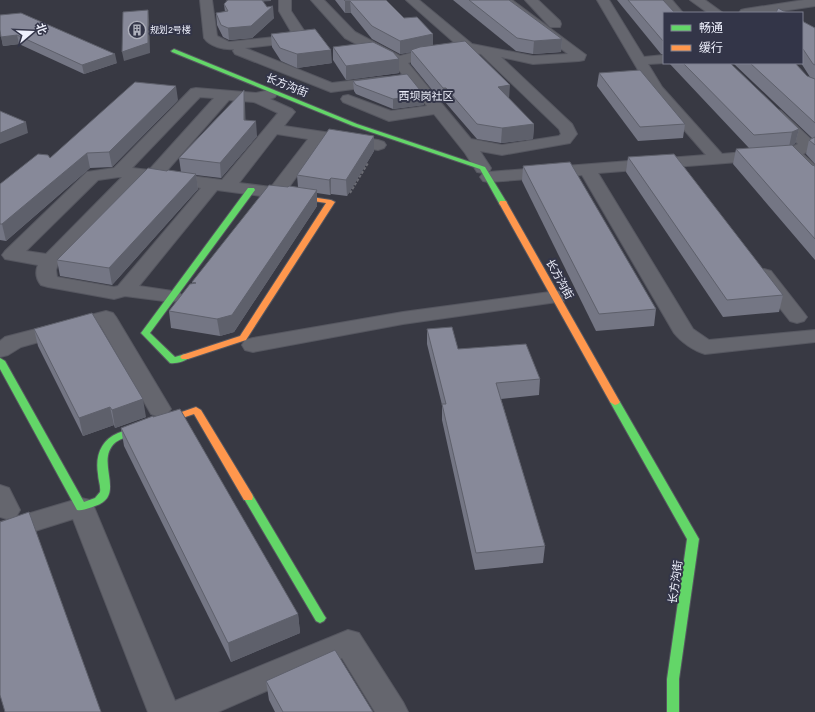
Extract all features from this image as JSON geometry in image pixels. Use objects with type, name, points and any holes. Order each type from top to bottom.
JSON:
[{"type":"street","points":[[206,0],[211,38],[227,46],[302,38],[285,11],[285,0]]},
{"type":"street","points":[[317,0],[350,35],[399,61],[465,143],[486,172],[587,169],[793,153],[808,145],[768,107]]},
{"type":"street","points":[[412,0],[468,48]]},
{"type":"street","points":[[399,61],[418,55],[468,48],[533,60],[578,57],[579,55],[570,48],[504,0]]},
{"type":"street","points":[[531,0],[560,29],[570,48]]},
{"type":"street","points":[[603,0],[656,89],[718,159]]},
{"type":"street","points":[[665,0],[676,12]]},
{"type":"street","points":[[696,0],[715,12]]},
{"type":"street","points":[[757,12],[780,10],[815,2]]},
{"type":"street","points":[[465,143],[502,150],[564,140],[569,134],[566,127],[485,50]]},
{"type":"street","name":"长方沟街","points":[[174,51],[355,125],[486,172],[693,540],[673,679],[673,712]]},
{"type":"street","points":[[240,51],[331,88],[411,77]]},
{"type":"street","points":[[640,61],[663,60]]},
{"type":"street","points":[[125,290],[287,112],[257,98],[196,92],[50,261],[46,268],[45,274],[48,281],[114,293],[125,290],[172,296]]},
{"type":"street","points":[[153,176],[225,95],[257,98],[274,92]]},
{"type":"street","points":[[348,99],[389,116],[437,109]]},
{"type":"street","points":[[273,128],[378,145]]},
{"type":"street","points":[[276,193],[318,136]]},
{"type":"street","points":[[793,153],[815,175]]},
{"type":"street","points":[[678,162],[692,180]]},
{"type":"street","points":[[587,169],[685,333],[705,347],[815,336]]},
{"type":"street","points":[[50,261],[12,255],[93,176],[127,173],[276,193],[331,202],[243,338],[173,361],[145,333],[251,190]]},
{"type":"street","points":[[754,261],[797,317]]},
{"type":"street","points":[[253,346],[403,318],[557,297]]},
{"type":"street","points":[[0,350],[13,342],[106,317],[159,409]]},
{"type":"street","points":[[0,361],[81,506],[164,712]]},
{"type":"street","points":[[2,512],[81,506],[97,501],[104,496],[105,489],[101,458],[105,447],[113,439],[196,410],[320,618]]},
{"type":"street","points":[[184,712],[348,642],[392,712]]},
{"type":"path","points":[[331,202],[346,199],[378,145]]},
{"type":"building","points":[[228,0],[262,0],[267,7],[273,6],[251,26],[228,28],[221,25],[216,13],[228,11],[224,4]]},
{"type":"building","points":[[344,0],[386,0],[404,18],[417,17],[433,34],[400,41],[372,26],[350,1]]},
{"type":"building","points":[[469,0],[509,0],[562,39],[534,41],[517,38]]},
{"type":"building","points":[[628,0],[663,0],[674,12],[663,12],[663,41]]},
{"type":"building","points":[[778,8],[785,12],[776,12]]},
{"type":"building","points":[[148,10],[148,43],[122,52],[123,12]]},
{"type":"building","points":[[21,13],[115,54],[82,65],[17,35],[1,37],[0,15]]},
{"type":"building","points":[[803,22],[815,28],[815,65],[803,49]]},
{"type":"building","points":[[315,29],[331,50],[297,54],[280,48],[271,34]]},
{"type":"building","points":[[465,41],[510,85],[498,87],[534,124],[502,128],[477,124],[446,88],[443,88],[411,50],[420,47]]},
{"type":"building","points":[[373,42],[393,52],[399,59],[346,66],[333,47]]},
{"type":"building","points":[[684,64],[731,64],[799,129],[792,132],[754,135]]},
{"type":"building","points":[[751,64],[796,64],[807,76],[815,79],[815,123]]},
{"type":"building","points":[[640,70],[685,124],[640,127],[599,73]]},
{"type":"building","points":[[407,74],[424,95],[393,99],[356,85],[353,81]]},
{"type":"building","points":[[135,82],[176,86],[109,152],[87,153],[2,224],[0,224],[0,184],[38,154],[48,155],[50,158]]},
{"type":"building","points":[[244,90],[244,120],[256,121],[220,163],[179,158]]},
{"type":"building","points":[[0,111],[26,122],[0,133]]},
{"type":"building","points":[[329,129],[374,136],[346,180],[331,178],[329,180],[297,175]]},
{"type":"building","points":[[815,137],[815,145],[809,140]]},
{"type":"building","points":[[792,145],[812,165],[815,166],[815,239],[736,149]]},
{"type":"building","points":[[674,154],[783,295],[727,300],[628,157]]},
{"type":"building","points":[[570,162],[656,309],[599,314],[523,166]]},
{"type":"building","points":[[148,168],[196,174],[109,268],[57,260]]},
{"type":"building","points":[[269,185],[317,190],[232,315],[217,319],[169,311],[190,284],[196,283],[192,282]]},
{"type":"building","points":[[92,313],[143,399],[112,410],[110,407],[79,418],[34,329]]},
{"type":"building","points":[[452,327],[458,349],[526,344],[540,379],[496,383],[545,546],[476,553],[442,404],[446,404],[427,329]]},
{"type":"building","points":[[180,409],[298,614],[228,643],[121,428],[153,416]]},
{"type":"building","points":[[29,512],[101,712],[5,712],[0,695],[0,522]]},
{"type":"building","points":[[335,650],[373,712],[283,712],[266,681]]},
{"type":"traffic: fast","points":[[174,51],[355,125],[483,168],[503,203]]},
{"type":"traffic: fast","points":[[185,357],[173,361],[145,333],[251,190]]},
{"type":"traffic: fast","points":[[0,361],[81,507],[96,502],[105,492],[102,459],[106,448],[117,437],[133,432]]},
{"type":"traffic: fast","points":[[615,402],[693,539],[673,679],[673,712]]},
{"type":"traffic: fast","points":[[248,497],[320,618]]},
{"type":"traffic: slow","points":[[185,357],[243,338],[331,202],[288,195]]},
{"type":"traffic: slow","points":[[503,203],[615,402]]},
{"type":"traffic: slow","points":[[133,432],[196,410],[248,497]]},
{"type":"place","name":"规划2号楼","points":[[137,30]]},
{"type":"district","name":"西坝岗社区","points":[[426,96]]}]
